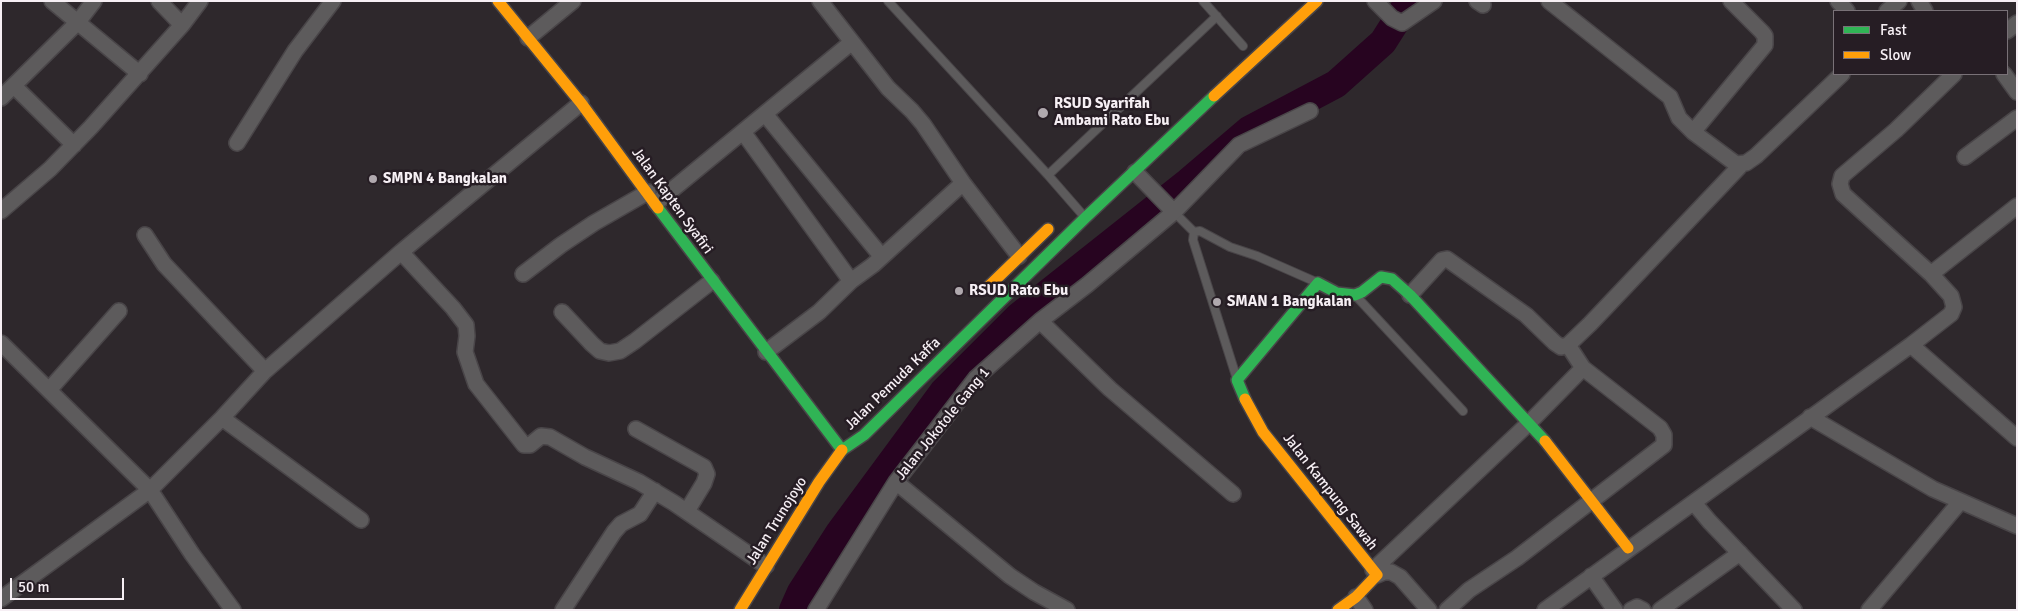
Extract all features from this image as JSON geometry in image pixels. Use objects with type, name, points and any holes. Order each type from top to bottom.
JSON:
[{"type":"main road","name":"Jalan Kapten Syafiri","points":[[498,1],[581,103],[712,281],[842,450]]},
{"type":"main road","name":"Jalan Pemuda Kaffa","points":[[842,450],[864,435],[1085,218],[1249,62],[1317,1]]},
{"type":"main road","points":[[978,296],[1070,209]]},
{"type":"main road","points":[[1237,380],[1318,283],[1338,292],[1355,295],[1362,292],[1380,277],[1392,279],[1410,295],[1550,446],[1628,548]]},
{"type":"main road","name":"Jalan Kampung Sawah","points":[[1237,380],[1248,408],[1263,432],[1375,572]]},
{"type":"main road","name":"Jalan Pemuda Kaffa","points":[[842,450],[850,432]]},
{"type":"main road","name":"Jalan Trunojoyo","points":[[740,610],[766,566],[842,450]]},
{"type":"main road","points":[[1338,610],[1356,597],[1375,572]]},
{"type":"street","points":[[52,1],[140,74]]},
{"type":"street","points":[[2,98],[78,22],[94,1]]},
{"type":"street","points":[[159,1],[182,25]]},
{"type":"street","points":[[1,211],[74,145],[140,74],[200,1]]},
{"type":"street","points":[[237,143],[295,52],[332,1]]},
{"type":"street","points":[[528,38],[573,1]]},
{"type":"street","points":[[820,1],[888,88],[923,124],[963,183],[1019,256]]},
{"type":"street","points":[[1376,1],[1395,20],[1406,22],[1434,1]]},
{"type":"street","points":[[1549,1],[1670,97],[1676,114],[1693,132],[1732,161],[1741,165]]},
{"type":"street","points":[[1693,132],[1765,45],[1765,36],[1762,32],[1731,1]]},
{"type":"street","points":[[1888,10],[1899,1]]},
{"type":"street","points":[[523,274],[594,223],[652,198],[743,132],[852,42]]},
{"type":"street","points":[[1410,295],[1442,260],[1447,259],[1526,315],[1555,343],[1561,346],[1568,345],[1741,165],[1756,156],[1841,75]]},
{"type":"street","points":[[1545,610],[1628,548],[1694,503],[1911,345],[1950,314],[1954,307],[1951,296],[1931,274],[1842,194],[1840,184],[1842,176],[1896,130],[1953,75]]},
{"type":"street","points":[[2005,75],[2017,92]]},
{"type":"street","points":[[14,86],[74,145]]},
{"type":"street","points":[[1,599],[150,490],[222,418],[265,371],[401,252],[581,103]]},
{"type":"street","name":"Jalan Jokotole Gang 1","points":[[816,610],[896,482],[976,378],[1040,321],[1087,285],[1172,210],[1239,145],[1310,111]]},
{"type":"street","points":[[765,114],[882,257]]},
{"type":"street","points":[[1964,157],[2017,118]]},
{"type":"street","points":[[743,132],[851,281]]},
{"type":"street","points":[[1135,172],[1172,210]]},
{"type":"street","points":[[766,352],[819,312],[851,281],[882,257],[963,183]]},
{"type":"street","points":[[1931,274],[2017,206]]},
{"type":"street","points":[[145,235],[164,264],[265,371]]},
{"type":"street","points":[[401,252],[453,308],[466,325],[465,352],[476,384],[524,445],[530,445],[541,436],[550,437],[585,457],[655,491],[766,566]]},
{"type":"street","points":[[562,312],[600,351],[609,353],[620,351],[712,281]]},
{"type":"street","points":[[49,390],[119,311]]},
{"type":"street","points":[[1040,321],[1110,389],[1233,494]]},
{"type":"street","points":[[1,343],[150,490],[226,607]]},
{"type":"street","points":[[1447,610],[1469,590],[1517,558],[1664,445],[1664,435],[1660,428],[1584,368],[1568,345]]},
{"type":"street","points":[[1911,345],[2017,438]]},
{"type":"street","points":[[1375,572],[1584,368]]},
{"type":"street","points":[[1810,417],[1904,473],[1960,502],[2017,526]]},
{"type":"street","points":[[222,418],[361,520]]},
{"type":"street","points":[[636,429],[704,467],[707,474],[704,483],[687,511]]},
{"type":"street","points":[[896,482],[1010,576],[1067,610]]},
{"type":"street","points":[[564,610],[614,532],[621,524],[640,514],[655,491]]},
{"type":"street","points":[[1869,610],[1960,502]]},
{"type":"street","points":[[1694,503],[1794,610]]},
{"type":"street","points":[[1660,610],[1740,553]]},
{"type":"street","points":[[1375,572],[1391,572],[1400,577],[1429,610]]},
{"type":"street","points":[[1591,576],[1615,610]]},
{"type":"street","points":[[1356,597],[1366,610]]},
{"type":"street","points":[[1632,610],[1637,607],[1643,610]]},
{"type":"lane","points":[[888,1],[1048,175],[1070,209],[1085,218]]},
{"type":"lane","points":[[1203,1],[1243,47]]},
{"type":"lane","points":[[1048,175],[1217,16]]},
{"type":"lane","points":[[1172,210],[1194,232]]},
{"type":"lane","points":[[1194,232],[1200,231],[1230,247],[1256,256],[1318,283]]},
{"type":"lane","points":[[1194,232],[1193,240],[1237,380]]},
{"type":"lane","points":[[1355,295],[1463,411]]},
{"type":"waterway","points":[[793,610],[801,592],[839,533],[943,392],[1019,316],[1188,182],[1249,130],[1336,84],[1383,42],[1409,1]]},
{"type":"traffic: fast","points":[[842,450],[864,435],[1085,218],[1214,96]]},
{"type":"traffic: fast","points":[[658,208],[842,450]]},
{"type":"traffic: fast","points":[[1245,399],[1237,380],[1318,283],[1337,293],[1355,295],[1362,292],[1381,277],[1392,279],[1410,295],[1545,441]]},
{"type":"traffic: slow","points":[[498,1],[581,103],[658,208]]},
{"type":"traffic: slow","points":[[1214,96],[1317,1]]},
{"type":"traffic: slow","points":[[987,288],[1048,229]]},
{"type":"traffic: slow","points":[[1245,399],[1263,432],[1377,575],[1356,597],[1338,610]]},
{"type":"traffic: slow","points":[[1545,441],[1628,548]]},
{"type":"traffic: slow","points":[[740,610],[819,482],[842,450]]},
{"type":"place","name":"RSUD Syarifah Ambami Rato Ebu","points":[[1043,113]]},
{"type":"place","name":"SMPN 4 Bangkalan","points":[[373,179]]},
{"type":"place","name":"RSUD Rato Ebu","points":[[959,291]]},
{"type":"place","name":"SMAN 1 Bangkalan","points":[[1217,302]]}]
